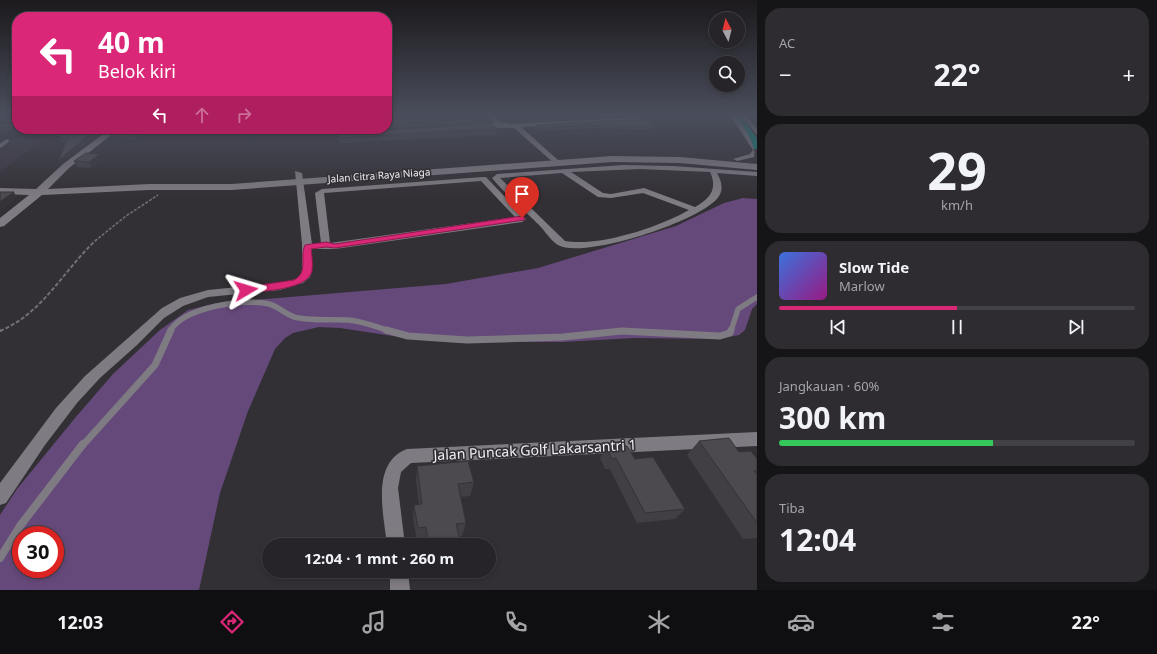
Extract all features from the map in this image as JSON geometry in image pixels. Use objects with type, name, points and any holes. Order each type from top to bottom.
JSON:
[{"type":"street","points":[[0,224],[39,192],[71,162],[97,143]]},
{"type":"street","points":[[537,143],[552,159]]},
{"type":"street","points":[[737,159],[752,156],[756,150],[751,143]]},
{"type":"street","name":"Jalan Citra Raya Niaga","points":[[0,191],[39,192],[231,186],[298,177],[639,153],[757,161]]},
{"type":"street","name":"Jalan Citra Raya Niaga","points":[[552,159],[680,160],[757,167]]},
{"type":"street","points":[[712,170],[717,178],[718,189],[716,195],[711,201],[696,210],[675,221],[635,234],[580,246],[566,245],[496,178],[498,176],[563,170],[623,167],[712,170],[757,174]]},
{"type":"street","points":[[563,170],[601,195],[611,196],[644,190],[696,210]]},
{"type":"street","name":"Jalan Citra Raya Niaga","points":[[267,174],[298,177]]},
{"type":"street","points":[[0,183],[47,184],[221,177]]},
{"type":"street","points":[[0,497],[49,427],[85,385],[163,312],[178,303],[200,295],[279,286],[297,282],[304,278],[308,271],[307,247],[298,177]]},
{"type":"street","points":[[307,247],[326,245],[335,246],[522,218],[483,179],[322,191],[319,192],[326,245]]},
{"type":"street","name":"Jalan Puncak Golf Lakarsantri 1","points":[[395,538],[390,488],[394,468],[407,456],[757,439]]},
{"type":"street","points":[[399,578],[400,590]]},
{"type":"lane","points":[[0,558],[20,526],[85,442],[155,365],[171,329],[180,320],[192,313],[213,306],[238,303],[269,304],[297,318],[350,320],[408,336],[467,340],[563,337],[622,331],[720,336],[730,333],[738,309],[757,297]]},
{"type":"path","points":[[0,331],[17,324],[38,307],[96,240],[152,198],[170,187]]},
{"type":"shaded area","points":[[0,143],[39,143],[0,172]]},
{"type":"shaded area","points":[[743,198],[757,199],[757,304],[752,309],[745,330],[739,335],[717,339],[634,338],[562,342],[479,342],[413,339],[340,328],[319,327],[293,333],[285,338],[275,349],[248,411],[220,493],[199,590],[0,590],[0,515],[17,489],[113,374],[160,330],[188,310],[218,303],[446,284],[538,268],[676,226],[724,203]]},
{"type":"building","points":[[66,143],[80,143],[58,161]]},
{"type":"building","points":[[86,153],[100,154],[89,162],[74,161]]},
{"type":"building","points":[[0,192],[14,192],[0,202]]},
{"type":"building","points":[[729,438],[739,452],[751,451],[757,459],[757,471],[754,471],[757,475],[757,523],[699,441]]},
{"type":"building","points":[[627,446],[635,459],[653,457],[685,509],[645,513],[616,458],[612,459],[606,447]]},
{"type":"building","points":[[468,461],[474,482],[458,484],[466,523],[456,524],[459,538],[428,538],[426,527],[418,528],[414,505],[422,504],[417,466]]},
{"type":"waterway","points":[[755,143],[757,146]]},
{"type":"route","points":[[246,290],[279,286],[297,282],[304,278],[308,271],[307,247],[326,245],[335,246],[520,220],[522,218]]}]
